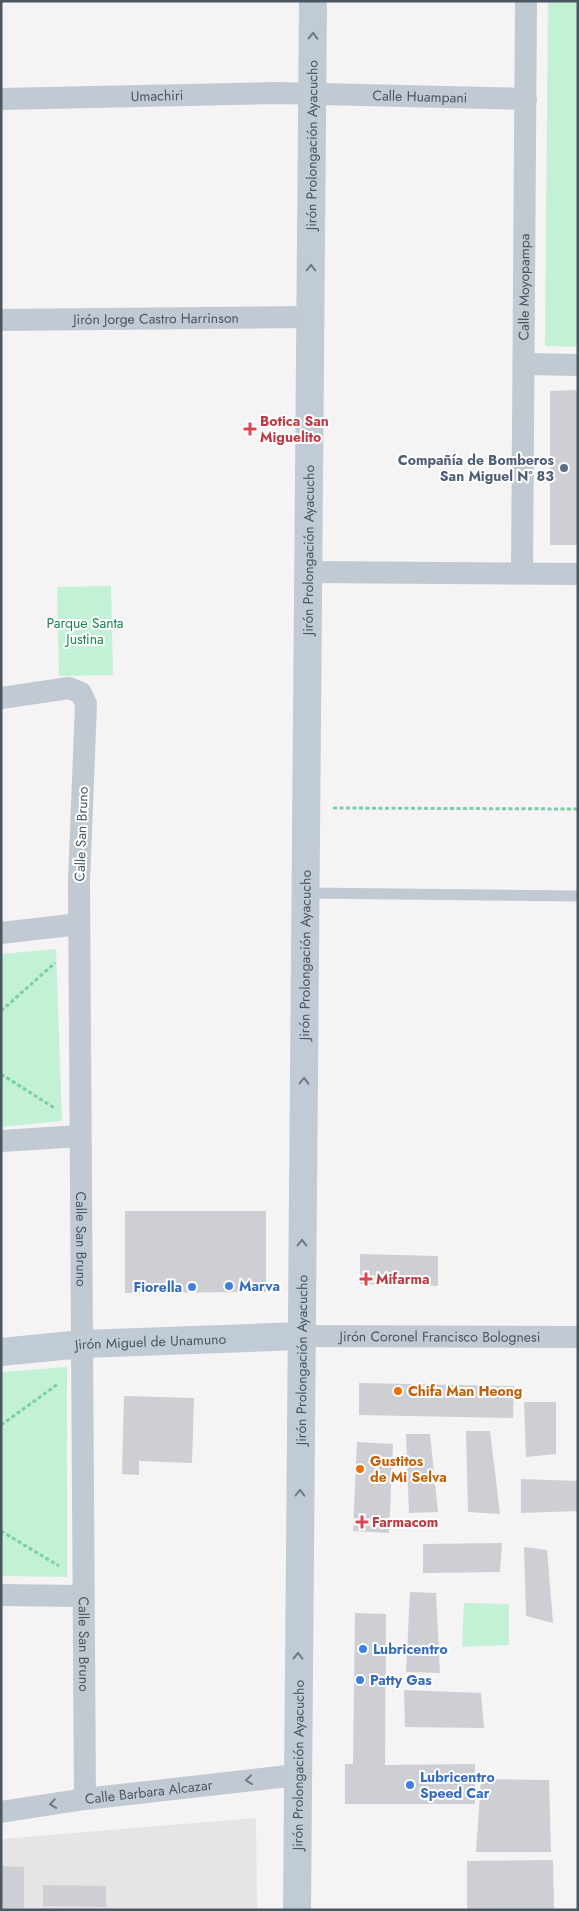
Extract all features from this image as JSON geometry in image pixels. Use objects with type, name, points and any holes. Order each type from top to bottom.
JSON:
[{"type":"street","name":"Jirón Prolongación Ayacucho","points":[[297,1910],[313,1]]},
{"type":"street","name":"Calle Moyopampa","points":[[522,573],[526,1]]},
{"type":"street","name":"Calle Huampani","points":[[312,94],[526,99]]},
{"type":"street","name":"Umachiri","points":[[1,99],[312,94]]},
{"type":"street","name":"Jirón Jorge Castro Harrinson","points":[[1,320],[311,317]]},
{"type":"street","points":[[524,364],[578,365]]},
{"type":"street","points":[[309,572],[578,574]]},
{"type":"street","name":"Calle San Bruno","points":[[1,698],[69,688],[81,693],[86,704],[78,881],[85,1799]]},
{"type":"street","points":[[1,933],[79,932]]},
{"type":"street","points":[[1,1142],[80,1130]]},
{"type":"street","name":"Jirón Coronel Francisco Bolognesi","points":[[301,1336],[578,1337]]},
{"type":"street","name":"Jirón Miguel de Unamuno","points":[[1,1352],[82,1356],[301,1336]]},
{"type":"street","points":[[1,1595],[83,1588]]},
{"type":"street","name":"Calle Barbara Alcazar","points":[[1,1812],[85,1799],[297,1775]]},
{"type":"lane","points":[[306,893],[578,896]]},
{"type":"path","points":[[306,807],[578,809]]},
{"type":"path","points":[[1,1011],[79,932]]},
{"type":"path","points":[[1,1074],[80,1130]]},
{"type":"path","points":[[1,1425],[82,1356]]},
{"type":"path","points":[[1,1532],[83,1588]]},
{"type":"shaded area","points":[[256,1818],[257,1910],[1,1910],[1,1839]]},
{"type":"green space","points":[[548,1],[578,1],[578,347],[545,346]]},
{"type":"green space","name":"Parque Santa Justina","points":[[111,586],[113,675],[59,676],[57,587]]},
{"type":"green space","points":[[56,949],[62,1121],[1,1127],[1,954]]},
{"type":"green space","points":[[67,1367],[67,1577],[1,1576],[1,1372]]},
{"type":"green space","points":[[464,1603],[509,1604],[509,1645],[462,1647]]},
{"type":"building","name":"Compañía de Bomberos San Miguel Nº 83","points":[[578,390],[578,545],[550,545],[550,391]]},
{"type":"building","points":[[125,1211],[266,1211],[266,1292],[125,1293]]},
{"type":"building","points":[[360,1254],[438,1256],[438,1286],[360,1284]]},
{"type":"building","points":[[359,1383],[514,1386],[513,1418],[359,1415]]},
{"type":"building","points":[[124,1396],[194,1398],[192,1463],[139,1461],[139,1475],[122,1474]]},
{"type":"building","points":[[524,1402],[556,1402],[556,1454],[526,1457]]},
{"type":"building","points":[[466,1431],[490,1431],[500,1514],[468,1512]]},
{"type":"building","points":[[406,1434],[430,1434],[438,1512],[409,1513]]},
{"type":"building","points":[[357,1442],[393,1444],[389,1533],[353,1531]]},
{"type":"building","points":[[521,1479],[578,1481],[578,1511],[521,1513]]},
{"type":"building","points":[[502,1543],[500,1572],[423,1573],[423,1544]]},
{"type":"building","points":[[524,1547],[547,1550],[553,1623],[526,1616]]},
{"type":"building","points":[[410,1592],[436,1593],[440,1673],[406,1672]]},
{"type":"building","points":[[355,1613],[386,1614],[385,1765],[475,1764],[475,1804],[345,1804],[345,1764],[353,1764]]},
{"type":"building","points":[[404,1690],[481,1693],[484,1728],[405,1727]]},
{"type":"building","points":[[481,1779],[549,1780],[551,1852],[476,1852]]},
{"type":"building","points":[[553,1860],[554,1910],[467,1910],[467,1861]]},
{"type":"building","points":[[1,1866],[24,1867],[24,1908],[1,1908]]},
{"type":"building","points":[[43,1885],[106,1886],[106,1907],[43,1906]]},
{"type":"place","name":"Botica San Miguelito","points":[[250,429]]},
{"type":"place","name":"Compañía de Bomberos San Miguel Nº 83","points":[[564,468]]},
{"type":"place","name":"Mifarma","points":[[366,1279]]},
{"type":"place","name":"Marva","points":[[229,1286]]},
{"type":"place","name":"Fiorella","points":[[192,1287]]},
{"type":"place","name":"Chifa Man Heong","points":[[398,1391]]},
{"type":"place","name":"Gustitos de Mi Selva","points":[[360,1469]]},
{"type":"place","name":"Farmacom","points":[[362,1522]]},
{"type":"place","name":"Lubricentro","points":[[363,1649]]},
{"type":"place","name":"Patty Gas","points":[[360,1680]]},
{"type":"place","name":"Lubricentro Speed Car","points":[[410,1785]]}]
